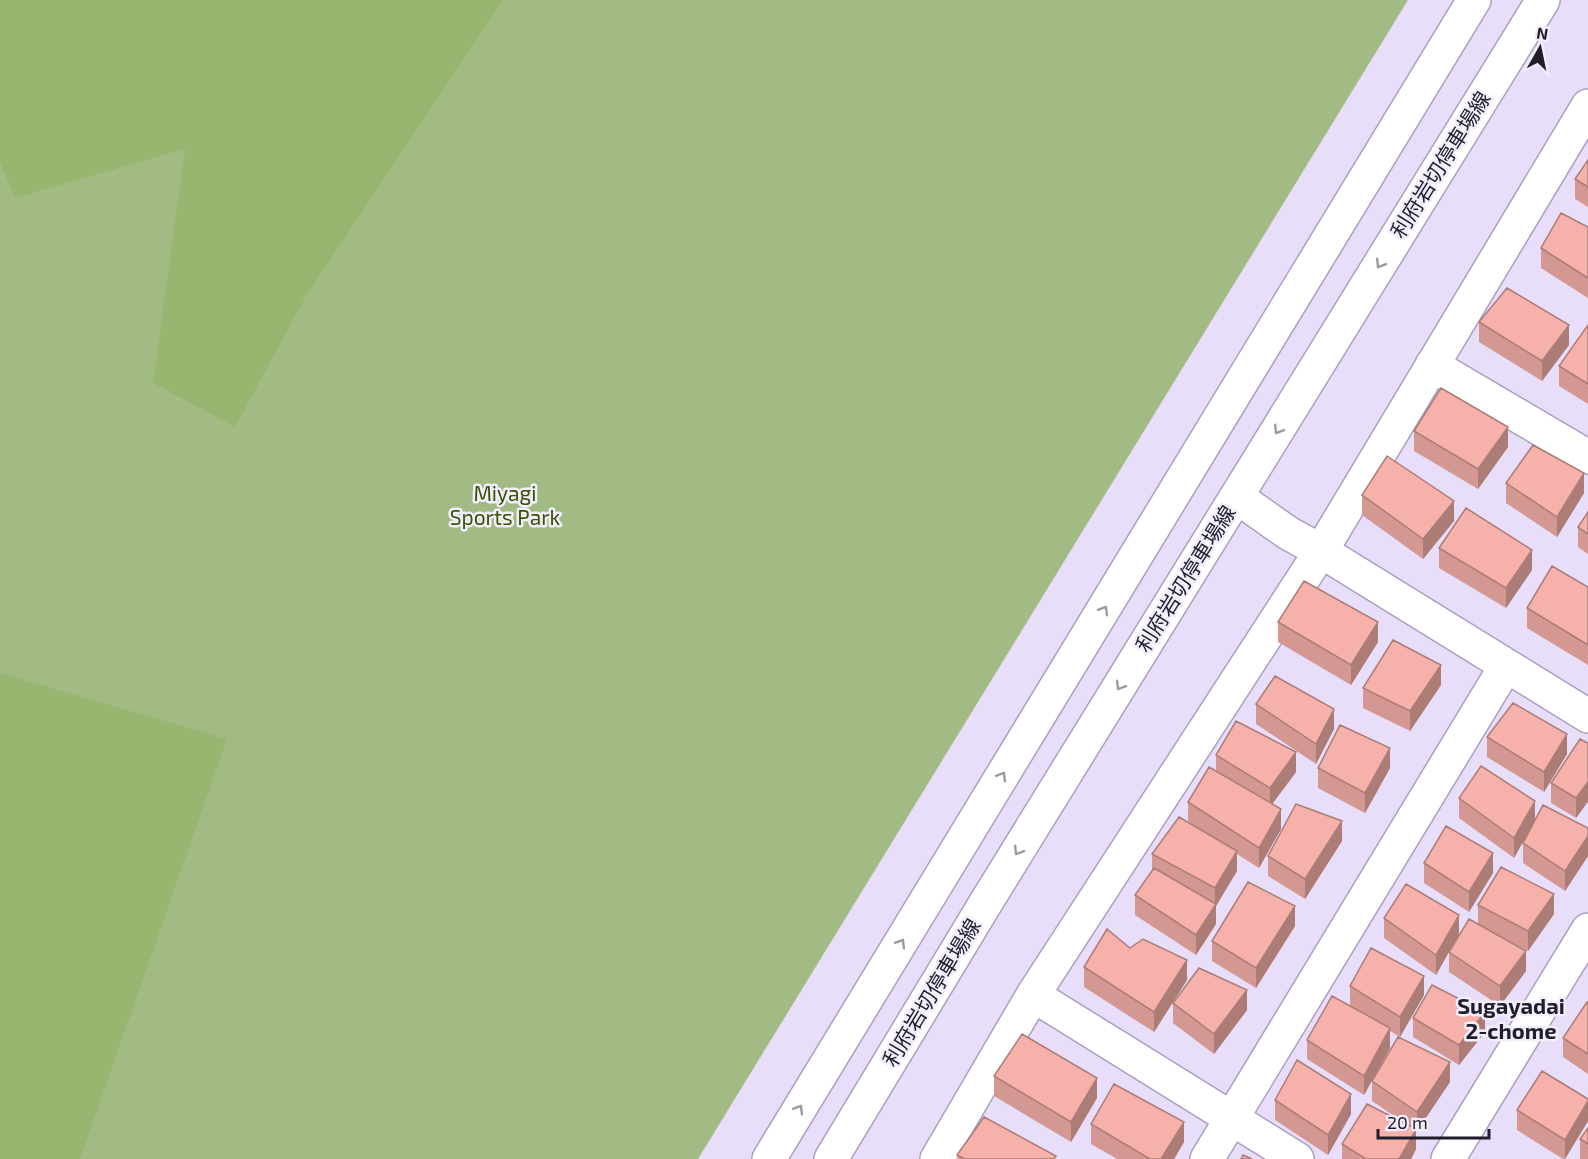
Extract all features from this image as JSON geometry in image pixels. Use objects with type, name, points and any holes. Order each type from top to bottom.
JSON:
[{"type":"street","points":[[769,1159],[1474,0]]},
{"type":"street","name":"利府岩切停車場線","points":[[831,1159],[1004,873],[1543,0]]},
{"type":"street","points":[[937,1159],[1033,996],[1321,551],[1588,106]]},
{"type":"street","points":[[1432,365],[1588,457]]},
{"type":"street","points":[[1237,497],[1288,533],[1321,551],[1588,716]]},
{"type":"street","points":[[1207,1159],[1506,666]]},
{"type":"street","points":[[1448,1159],[1588,930]]},
{"type":"street","points":[[1033,996],[1297,1159]]},
{"type":"green space","name":"Miyagi Sports Park","points":[[0,0],[1408,0],[698,1159],[0,1159]]},
{"type":"green space","points":[[0,0],[503,0],[305,298],[235,427],[153,383],[185,149],[15,198],[0,163]]},
{"type":"green space","points":[[0,673],[227,739],[80,1159],[0,1159]]},
{"type":"building","points":[[1588,160],[1588,187],[1575,179]]},
{"type":"building","points":[[1561,213],[1588,227],[1588,278],[1541,248]]},
{"type":"building","points":[[1507,288],[1569,325],[1542,361],[1479,322]]},
{"type":"building","points":[[1588,325],[1588,384],[1559,366]]},
{"type":"building","points":[[1441,388],[1508,427],[1478,469],[1414,431]]},
{"type":"building","points":[[1533,445],[1584,473],[1557,517],[1506,483]]},
{"type":"building","points":[[1387,456],[1454,501],[1423,539],[1362,495]]},
{"type":"building","points":[[1466,508],[1532,550],[1506,588],[1439,548]]},
{"type":"building","points":[[1588,512],[1588,534],[1578,527]]},
{"type":"building","points":[[1552,566],[1588,587],[1588,645],[1527,608]]},
{"type":"building","points":[[1304,581],[1378,622],[1351,665],[1278,622]]},
{"type":"building","points":[[1393,640],[1441,665],[1410,711],[1363,688]]},
{"type":"building","points":[[1275,676],[1334,709],[1316,744],[1256,704]]},
{"type":"building","points":[[1513,703],[1567,734],[1544,772],[1487,737]]},
{"type":"building","points":[[1236,721],[1296,752],[1270,788],[1216,755]]},
{"type":"building","points":[[1340,725],[1390,748],[1365,793],[1318,768]]},
{"type":"building","points":[[1580,739],[1588,743],[1588,782],[1576,798],[1551,783]]},
{"type":"building","points":[[1481,766],[1535,801],[1514,838],[1459,798]]},
{"type":"building","points":[[1209,767],[1281,809],[1259,848],[1188,802]]},
{"type":"building","points":[[1296,804],[1342,821],[1305,879],[1268,856]]},
{"type":"building","points":[[1543,805],[1588,828],[1588,836],[1565,871],[1523,843]]},
{"type":"building","points":[[1179,817],[1237,851],[1215,888],[1152,854]]},
{"type":"building","points":[[1446,826],[1493,853],[1469,892],[1424,863]]},
{"type":"building","points":[[1501,867],[1554,894],[1528,931],[1478,905]]},
{"type":"building","points":[[1154,868],[1216,904],[1196,935],[1135,895]]},
{"type":"building","points":[[1248,882],[1295,906],[1256,968],[1212,941]]},
{"type":"building","points":[[1406,884],[1459,915],[1436,955],[1384,918]]},
{"type":"building","points":[[1469,919],[1526,951],[1500,986],[1449,952]]},
{"type":"building","points":[[1107,929],[1130,948],[1143,939],[1187,960],[1154,1012],[1084,967]]},
{"type":"building","points":[[1371,948],[1424,976],[1400,1017],[1350,986]]},
{"type":"building","points":[[1199,968],[1247,990],[1214,1034],[1173,1003]]},
{"type":"building","points":[[1432,985],[1485,1012],[1459,1045],[1413,1018]]},
{"type":"building","points":[[1332,996],[1390,1028],[1364,1076],[1307,1040]]},
{"type":"building","points":[[1588,1002],[1588,1054],[1563,1038]]},
{"type":"building","points":[[1022,1034],[1097,1078],[1071,1122],[994,1076]]},
{"type":"building","points":[[1398,1037],[1450,1062],[1417,1112],[1372,1081]]},
{"type":"building","points":[[1297,1060],[1351,1094],[1328,1135],[1275,1100]]},
{"type":"building","points":[[1542,1071],[1588,1099],[1565,1140],[1517,1110]]},
{"type":"building","points":[[1114,1084],[1184,1122],[1161,1159],[1150,1159],[1091,1124]]},
{"type":"building","points":[[1367,1104],[1416,1129],[1399,1159],[1366,1159],[1342,1144]]},
{"type":"building","points":[[984,1117],[1056,1156],[1054,1159],[965,1159],[957,1155]]},
{"type":"building","points":[[1588,1128],[1588,1144],[1580,1139]]},
{"type":"district","name":"Sugayadai 2-chome","points":[[1511,1018]]}]
